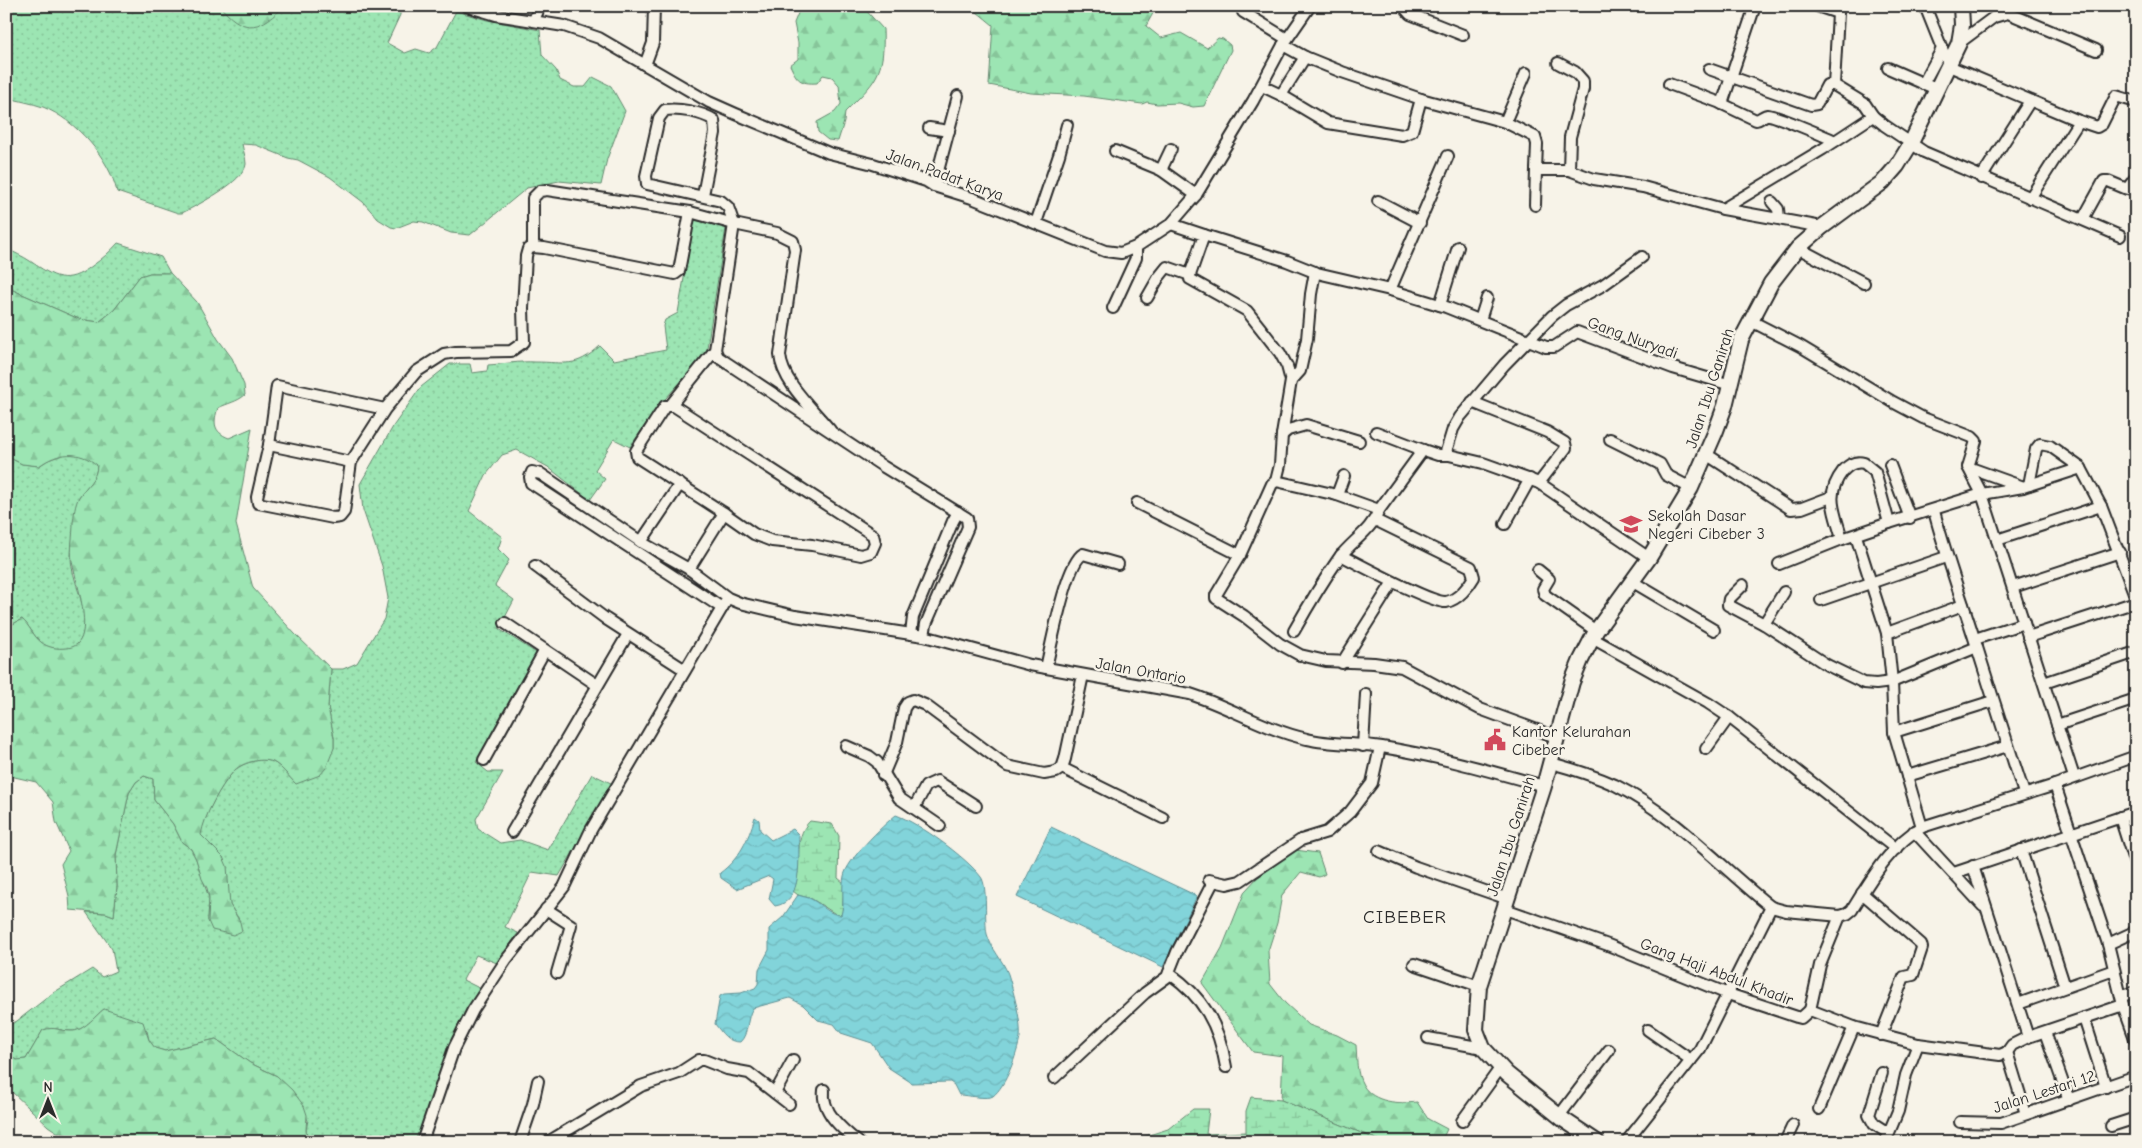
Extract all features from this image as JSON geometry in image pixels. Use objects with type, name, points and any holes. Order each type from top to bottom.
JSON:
[{"type":"main road","name":"Jalan Ibu Ganirah","points":[[1597,1142],[1524,1089],[1483,1048],[1476,1030],[1479,986],[1544,786],[1572,682],[1594,634],[1649,558],[1690,488],[1715,434],[1731,386],[1741,340],[1771,282],[1798,248],[1822,227],[1883,182],[1897,166],[1910,145],[1959,43],[1962,25],[1960,7]]},
{"type":"street","name":"Jalan Padat Karya","points":[[466,6],[496,15],[564,26],[598,38],[709,102],[829,153],[873,164],[926,181],[934,186],[1036,223],[1104,251],[1120,253],[1136,247],[1171,224],[1196,195],[1262,86],[1285,42],[1310,6]]},
{"type":"street","points":[[534,20],[540,6]]},
{"type":"street","points":[[645,65],[653,43],[654,6]]},
{"type":"street","points":[[1403,6],[1410,14],[1463,35]]},
{"type":"street","points":[[1722,104],[1755,6]]},
{"type":"street","points":[[1817,6],[1839,10],[1834,84]]},
{"type":"street","points":[[1925,6],[1949,66],[2097,127],[2102,124],[2116,96],[2136,102]]},
{"type":"street","points":[[1243,12],[1305,57],[1342,72],[1421,99],[1505,122],[1535,138],[1537,144],[1535,205]]},
{"type":"street","points":[[1959,43],[1994,17],[2008,13],[2096,50]]},
{"type":"street","points":[[1923,84],[1942,49]]},
{"type":"street","points":[[1281,95],[1305,57]]},
{"type":"street","points":[[1558,63],[1575,72],[1583,81],[1583,89],[1570,138],[1569,170]]},
{"type":"street","points":[[1888,68],[1936,89]]},
{"type":"street","points":[[1709,69],[1815,106],[1827,85],[1834,84],[1865,104],[1873,116],[1910,145],[1981,178],[2120,236]]},
{"type":"street","points":[[1505,122],[1526,73]]},
{"type":"street","points":[[1669,84],[1722,104],[1756,120],[1767,115],[1776,117],[1815,130],[1835,141]]},
{"type":"street","points":[[1262,86],[1328,123],[1402,136],[1412,131],[1421,99]]},
{"type":"street","points":[[934,186],[958,96]]},
{"type":"street","points":[[1981,178],[2030,101]]},
{"type":"street","points":[[670,406],[715,350],[734,224],[728,207],[724,203],[703,195],[647,184],[646,176],[659,118],[664,110],[674,109],[714,120],[715,133],[703,195]]},
{"type":"street","points":[[1723,209],[1873,116]]},
{"type":"street","points":[[2030,198],[2079,121]]},
{"type":"street","points":[[1036,223],[1067,125]]},
{"type":"street","points":[[929,128],[949,131]]},
{"type":"street","points":[[1161,170],[1171,149]]},
{"type":"street","points":[[1115,151],[1161,170],[1196,195]]},
{"type":"street","points":[[1390,290],[1448,156]]},
{"type":"street","points":[[1536,170],[1569,170],[1594,179],[1644,187],[1723,209],[1822,227]]},
{"type":"street","points":[[2083,219],[2104,182],[2108,181],[2128,189],[2136,178]]},
{"type":"street","points":[[532,247],[532,198],[540,191],[567,193],[690,212],[734,224],[777,232],[793,241],[795,250],[780,363],[784,375],[830,430]]},
{"type":"street","points":[[1378,201],[1420,223]]},
{"type":"street","points":[[1772,202],[1778,209],[1779,218]]},
{"type":"street","points":[[385,409],[277,386],[269,445],[256,497],[258,503],[333,518],[340,517],[344,512],[351,462],[385,409],[416,372],[444,354],[511,351],[524,342],[523,308],[528,249],[532,247],[544,248],[675,274],[679,271],[690,212]]},
{"type":"street","name":"Gang Nuryadi","points":[[1171,224],[1287,261],[1315,272],[1390,290],[1440,306],[1551,347],[1575,333],[1580,333],[1673,368],[1731,386]]},
{"type":"street","points":[[1204,234],[1190,279],[1247,311],[1280,354],[1291,381],[1282,435],[1280,465],[1276,481],[1272,484],[1240,555],[1216,598],[1244,616],[1280,644],[1300,655],[1342,663],[1374,663],[1402,667],[1480,709],[1556,737]]},
{"type":"street","points":[[1113,308],[1136,258],[1136,247]]},
{"type":"street","points":[[1440,306],[1458,247]]},
{"type":"street","points":[[1798,248],[1864,283]]},
{"type":"street","points":[[1445,455],[1456,422],[1528,340],[1566,305],[1602,285],[1642,257]]},
{"type":"street","points":[[1147,298],[1159,277],[1168,267],[1190,275]]},
{"type":"street","points":[[1291,381],[1300,371],[1307,339],[1315,272]]},
{"type":"street","points":[[1480,320],[1487,298]]},
{"type":"street","points":[[1751,321],[1800,346],[1893,402],[1923,418],[1972,437],[1976,441],[1968,467],[1982,494],[2074,778]]},
{"type":"street","points":[[715,350],[718,357],[884,467],[967,518],[968,527],[926,624],[924,636]]},
{"type":"street","points":[[1472,402],[1547,432],[1565,443],[1566,448],[1534,481],[1505,524]]},
{"type":"street","points":[[665,406],[670,406],[674,406],[873,535],[875,543],[872,552],[861,555],[812,545],[772,541],[754,534],[637,457],[636,451],[665,406]]},
{"type":"street","points":[[1282,435],[1296,427],[1306,425],[1359,441]]},
{"type":"street","points":[[1376,432],[1423,450],[1469,459],[1534,481],[1649,558]]},
{"type":"street","points":[[1610,439],[1660,464],[1666,475],[1690,488]]},
{"type":"street","points":[[2026,486],[2036,449],[2040,444],[2050,446],[2081,468],[2101,506],[2120,552],[2136,600],[2028,637]]},
{"type":"street","points":[[269,445],[351,462]]},
{"type":"street","points":[[1294,632],[1318,589],[1341,556],[1377,515],[1423,450]]},
{"type":"street","points":[[1706,454],[1791,509],[1802,508],[1832,497]]},
{"type":"street","points":[[1842,539],[1832,497],[1835,482],[1845,469],[1852,464],[1864,463],[1875,472],[1889,523]]},
{"type":"street","points":[[1890,465],[1910,518]]},
{"type":"street","points":[[1968,467],[2026,486]]},
{"type":"street","points":[[1779,564],[1889,523],[1934,511],[1982,494],[2026,486],[2081,468]]},
{"type":"street","name":"Jalan Ontario","points":[[635,552],[531,482],[532,472],[541,474],[641,542],[689,569],[728,598],[740,604],[795,616],[924,636],[1046,668],[1190,694],[1214,702],[1282,732],[1308,739],[1380,747],[1447,759],[1544,786]]},
{"type":"street","points":[[1337,495],[1344,476]]},
{"type":"street","points":[[1276,481],[1337,495],[1471,567],[1474,577],[1456,597],[1446,602],[1441,602],[1393,582],[1341,556]]},
{"type":"street","points":[[680,484],[641,542],[636,541],[632,544],[632,548],[635,552],[682,580],[722,608]]},
{"type":"street","points":[[1137,503],[1240,555]]},
{"type":"street","points":[[1997,540],[2101,506]]},
{"type":"street","points":[[1934,511],[1946,557],[2024,793]]},
{"type":"street","points":[[911,634],[913,617],[958,512]]},
{"type":"street","points":[[689,569],[724,513]]},
{"type":"street","points":[[1856,536],[1887,633],[1892,682],[1894,732],[1907,776],[1918,829],[1985,908]]},
{"type":"street","points":[[2013,587],[2120,552]]},
{"type":"street","points":[[1046,668],[1067,582],[1077,558],[1083,554],[1118,564]]},
{"type":"street","points":[[1821,600],[1946,557]]},
{"type":"street","points":[[535,566],[628,634],[685,670]]},
{"type":"street","points":[[1538,570],[1549,579],[1543,589],[1545,595],[1594,634],[1729,717],[1896,849]]},
{"type":"street","points":[[1342,663],[1393,582]]},
{"type":"street","points":[[1633,582],[1714,630]]},
{"type":"street","points":[[1742,584],[1729,599],[1728,604],[1764,624],[1844,675],[1864,683],[1892,682],[2024,623]]},
{"type":"street","points":[[1764,624],[1784,592]]},
{"type":"street","points":[[422,1142],[454,1048],[473,1010],[506,960],[564,887],[591,830],[728,598]]},
{"type":"street","points":[[1887,633],[1963,605]]},
{"type":"street","points":[[506,623],[598,685]]},
{"type":"street","points":[[512,832],[628,634]]},
{"type":"street","points":[[484,760],[545,650]]},
{"type":"street","points":[[2044,683],[2136,652]]},
{"type":"street","points":[[883,775],[896,742],[904,708],[908,702],[913,700],[925,704],[1006,766],[1044,774],[1056,772],[1062,768],[1072,731],[1083,675]]},
{"type":"street","points":[[1363,746],[1366,694]]},
{"type":"street","points":[[2057,725],[2136,699]]},
{"type":"street","points":[[1894,732],[1993,701]]},
{"type":"street","points":[[1706,750],[1729,717]]},
{"type":"street","points":[[846,746],[869,756],[877,762],[898,798],[940,826]]},
{"type":"street","points":[[1907,776],[2008,746]]},
{"type":"street","points":[[1054,1078],[1146,993],[1167,977],[1211,881],[1227,884],[1240,882],[1302,840],[1327,832],[1350,812],[1372,782],[1380,747]]},
{"type":"street","points":[[1551,763],[1572,768],[1615,785],[1636,797],[1683,832],[1771,907],[1786,911],[1840,916],[1852,910],[1862,893],[1896,849],[1918,829],[2024,793],[2055,785],[2136,756]]},
{"type":"street","points":[[1062,768],[1163,818]]},
{"type":"street","points":[[914,808],[926,786],[937,781],[976,806]]},
{"type":"street","points":[[2055,785],[2108,944],[2114,970],[2136,1039]]},
{"type":"street","points":[[1954,873],[2136,812]]},
{"type":"street","points":[[2120,817],[2135,864]]},
{"type":"street","points":[[2021,850],[2065,987]]},
{"type":"street","name":"Gang Haji Abdul Khadir","points":[[1379,851],[1728,994],[1797,1017],[1801,1018],[1810,1010],[1854,1028],[1918,1044],[2000,1055],[2007,1052]]},
{"type":"street","points":[[1973,866],[2028,1037]]},
{"type":"street","points":[[1862,893],[1921,944],[1922,948],[1913,975],[1904,977],[1881,1035]]},
{"type":"street","points":[[1626,1142],[1700,1049],[1771,907]]},
{"type":"street","points":[[546,909],[571,925],[556,973]]},
{"type":"street","points":[[1810,1010],[1820,965],[1840,916]]},
{"type":"street","points":[[2108,944],[2136,931]]},
{"type":"street","points":[[1414,964],[1479,986]]},
{"type":"street","points":[[2018,1004],[2114,970]]},
{"type":"street","points":[[1168,973],[1184,984],[1207,1009],[1223,1051],[1226,1067]]},
{"type":"street","points":[[2026,1114],[2007,1052],[2012,1045],[2028,1037],[2084,1018],[2136,992]]},
{"type":"street","points":[[2084,1018],[2106,1087]]},
{"type":"street","points":[[1819,1108],[1854,1028]]},
{"type":"street","points":[[1648,1030],[1691,1060]]},
{"type":"street","points":[[2045,1032],[2069,1100]]},
{"type":"street","points":[[1428,1038],[1483,1048]]},
{"type":"street","points":[[1882,1073],[1869,1115],[1874,1124],[1887,1137],[1898,1111],[1906,1076],[1918,1044]]},
{"type":"street","points":[[1559,1116],[1609,1050]]},
{"type":"street","points":[[548,1142],[641,1086],[679,1073],[699,1060],[704,1060],[727,1069],[749,1073],[789,1104]]},
{"type":"street","points":[[775,1093],[793,1060]]},
{"type":"street","points":[[1462,1122],[1501,1067]]},
{"type":"street","name":"Jalan Lestari 12","points":[[1960,1122],[2001,1123],[2136,1076]]},
{"type":"street","points":[[520,1142],[533,1104],[538,1080]]},
{"type":"street","points":[[824,1090],[825,1102],[831,1114],[842,1128],[858,1142]]},
{"type":"street","points":[[2111,1126],[2136,1118]]},
{"type":"street","points":[[1785,1142],[1793,1125]]},
{"type":"green space","points":[[6,6],[220,6],[228,15],[281,9],[282,6],[400,6],[400,15],[387,43],[405,53],[416,49],[429,53],[437,47],[456,11],[487,20],[540,30],[542,55],[556,70],[560,80],[574,87],[585,87],[593,77],[611,86],[625,111],[607,159],[601,185],[559,181],[527,188],[470,235],[451,233],[423,222],[414,221],[396,228],[391,227],[378,219],[363,202],[330,177],[298,160],[256,145],[242,144],[246,164],[244,171],[238,178],[208,199],[182,213],[178,213],[117,192],[113,179],[99,154],[90,142],[68,121],[43,107],[6,97]]},
{"type":"green space","points":[[220,6],[282,6],[273,17],[265,22],[250,26],[235,21]]},
{"type":"green space","points":[[801,6],[862,6],[883,29],[880,67],[871,84],[845,112],[838,141],[828,140],[818,132],[817,122],[835,112],[841,104],[839,85],[832,77],[823,75],[817,83],[803,82],[797,78],[790,65],[798,59],[798,43],[794,23]]},
{"type":"green space","points":[[944,6],[1157,6],[1146,26],[1161,38],[1181,33],[1207,48],[1218,38],[1223,39],[1230,45],[1231,50],[1204,106],[1193,107],[1178,103],[1157,104],[1147,102],[1142,104],[1084,96],[1031,93],[989,85],[993,25],[971,9]]},
{"type":"green space","points":[[694,220],[722,225],[726,228],[706,354],[656,409],[630,447],[614,439],[595,470],[605,479],[590,500],[548,467],[517,450],[502,455],[486,475],[469,511],[502,537],[498,549],[509,560],[495,586],[514,600],[499,629],[538,654],[476,762],[488,772],[503,772],[476,819],[478,829],[500,843],[520,840],[548,850],[592,774],[613,784],[559,876],[532,872],[505,927],[518,933],[497,963],[476,955],[463,980],[483,990],[429,1110],[417,1142],[319,1142],[308,1140],[306,1130],[308,1120],[277,1076],[250,1063],[216,1039],[165,1051],[154,1048],[149,1040],[147,1031],[104,1009],[75,1031],[51,1028],[43,1030],[26,1059],[17,1060],[7,1056],[7,1026],[17,1021],[53,993],[92,969],[102,977],[116,971],[112,949],[86,912],[106,913],[114,916],[117,886],[116,855],[129,793],[136,782],[144,776],[153,779],[154,800],[173,824],[182,842],[191,849],[196,859],[209,898],[208,921],[240,921],[230,905],[223,857],[200,835],[202,827],[213,802],[223,786],[233,772],[241,766],[263,760],[273,762],[296,784],[334,748],[328,707],[331,669],[343,669],[357,663],[384,619],[388,598],[382,566],[363,510],[360,484],[394,425],[421,387],[450,364],[470,364],[472,373],[487,371],[488,365],[524,362],[570,363],[584,358],[600,346],[614,360],[666,350],[663,326],[665,320],[678,313]]},
{"type":"green space","points":[[118,243],[161,257],[170,273],[150,273],[140,276],[114,310],[99,322],[79,319],[6,287],[6,248],[53,275],[67,277],[75,276],[92,266]]},
{"type":"green space","points":[[150,273],[170,273],[197,302],[218,339],[232,358],[244,385],[245,395],[236,401],[218,408],[215,422],[217,430],[229,438],[252,428],[236,524],[253,588],[295,634],[331,669],[328,707],[334,748],[326,768],[320,775],[296,784],[273,762],[263,760],[241,766],[228,778],[205,819],[201,835],[223,857],[227,866],[230,905],[240,922],[242,931],[233,935],[212,930],[208,921],[209,898],[207,888],[196,859],[191,849],[182,842],[173,824],[154,800],[153,779],[144,776],[136,782],[129,793],[116,855],[117,886],[114,916],[106,913],[70,910],[69,896],[61,864],[69,851],[56,822],[53,802],[36,782],[6,775],[6,628],[22,619],[41,642],[56,648],[76,645],[82,637],[84,625],[83,611],[71,556],[73,523],[78,500],[93,478],[97,465],[90,460],[76,455],[54,458],[39,466],[22,464],[6,456],[6,287],[79,319],[99,322],[114,310],[140,276]]},
{"type":"green space","points":[[68,453],[87,457],[97,464],[97,470],[79,497],[71,553],[72,569],[84,615],[82,637],[76,647],[62,649],[48,647],[40,642],[22,619],[6,628],[6,456],[22,464],[39,466],[48,460]]},
{"type":"green space","points":[[810,821],[832,824],[839,836],[838,878],[844,883],[842,915],[837,915],[812,899],[798,895],[793,891],[798,873],[801,836],[804,828]]},
{"type":"green space","points":[[1295,850],[1318,853],[1325,874],[1319,877],[1301,872],[1282,895],[1277,923],[1268,951],[1270,984],[1285,1003],[1309,1025],[1337,1035],[1356,1045],[1359,1076],[1367,1091],[1373,1096],[1387,1101],[1417,1102],[1428,1119],[1447,1129],[1441,1142],[1383,1142],[1281,1100],[1283,1056],[1253,1052],[1202,983],[1222,948],[1245,891],[1257,878]]},
{"type":"green space","points":[[104,1009],[143,1022],[149,1040],[155,1048],[165,1051],[216,1039],[250,1063],[277,1076],[292,1090],[304,1106],[307,1115],[306,1130],[308,1140],[319,1142],[87,1142],[57,1132],[48,1126],[6,1084],[6,1053],[7,1056],[17,1060],[26,1059],[43,1030],[51,1028],[75,1031]]},
{"type":"green space","points":[[1251,1097],[1281,1100],[1383,1142],[1127,1142],[1168,1129],[1193,1109],[1209,1109],[1206,1134],[1246,1132],[1246,1111]]},
{"type":"water","points":[[896,815],[917,825],[942,842],[965,860],[981,877],[983,882],[987,934],[991,945],[1008,974],[1020,1024],[1019,1045],[1014,1061],[1002,1085],[993,1096],[959,1095],[954,1085],[950,1082],[912,1083],[889,1068],[872,1043],[841,1033],[834,1024],[818,1020],[803,1005],[790,998],[753,1008],[749,1016],[745,1035],[740,1042],[728,1039],[715,1024],[720,996],[741,993],[755,988],[758,984],[759,969],[769,950],[769,929],[783,917],[798,895],[811,899],[830,912],[841,915],[843,881],[851,861],[882,827]]},
{"type":"water","points":[[755,817],[759,820],[760,830],[771,840],[793,829],[799,835],[799,866],[795,888],[791,896],[784,903],[775,906],[769,899],[773,879],[769,876],[737,889],[721,878],[720,873],[733,861],[742,848]]},
{"type":"water","points":[[1051,827],[1197,896],[1163,967],[1017,897]]},
{"type":"place","name":"Sekolah Dasar Negeri Cibeber 3","points":[[1631,524]]},
{"type":"place","name":"Kantor Kelurahan Cibeber","points":[[1495,740]]},
{"type":"district","name":"CIBEBER","points":[[1405,916]]}]
